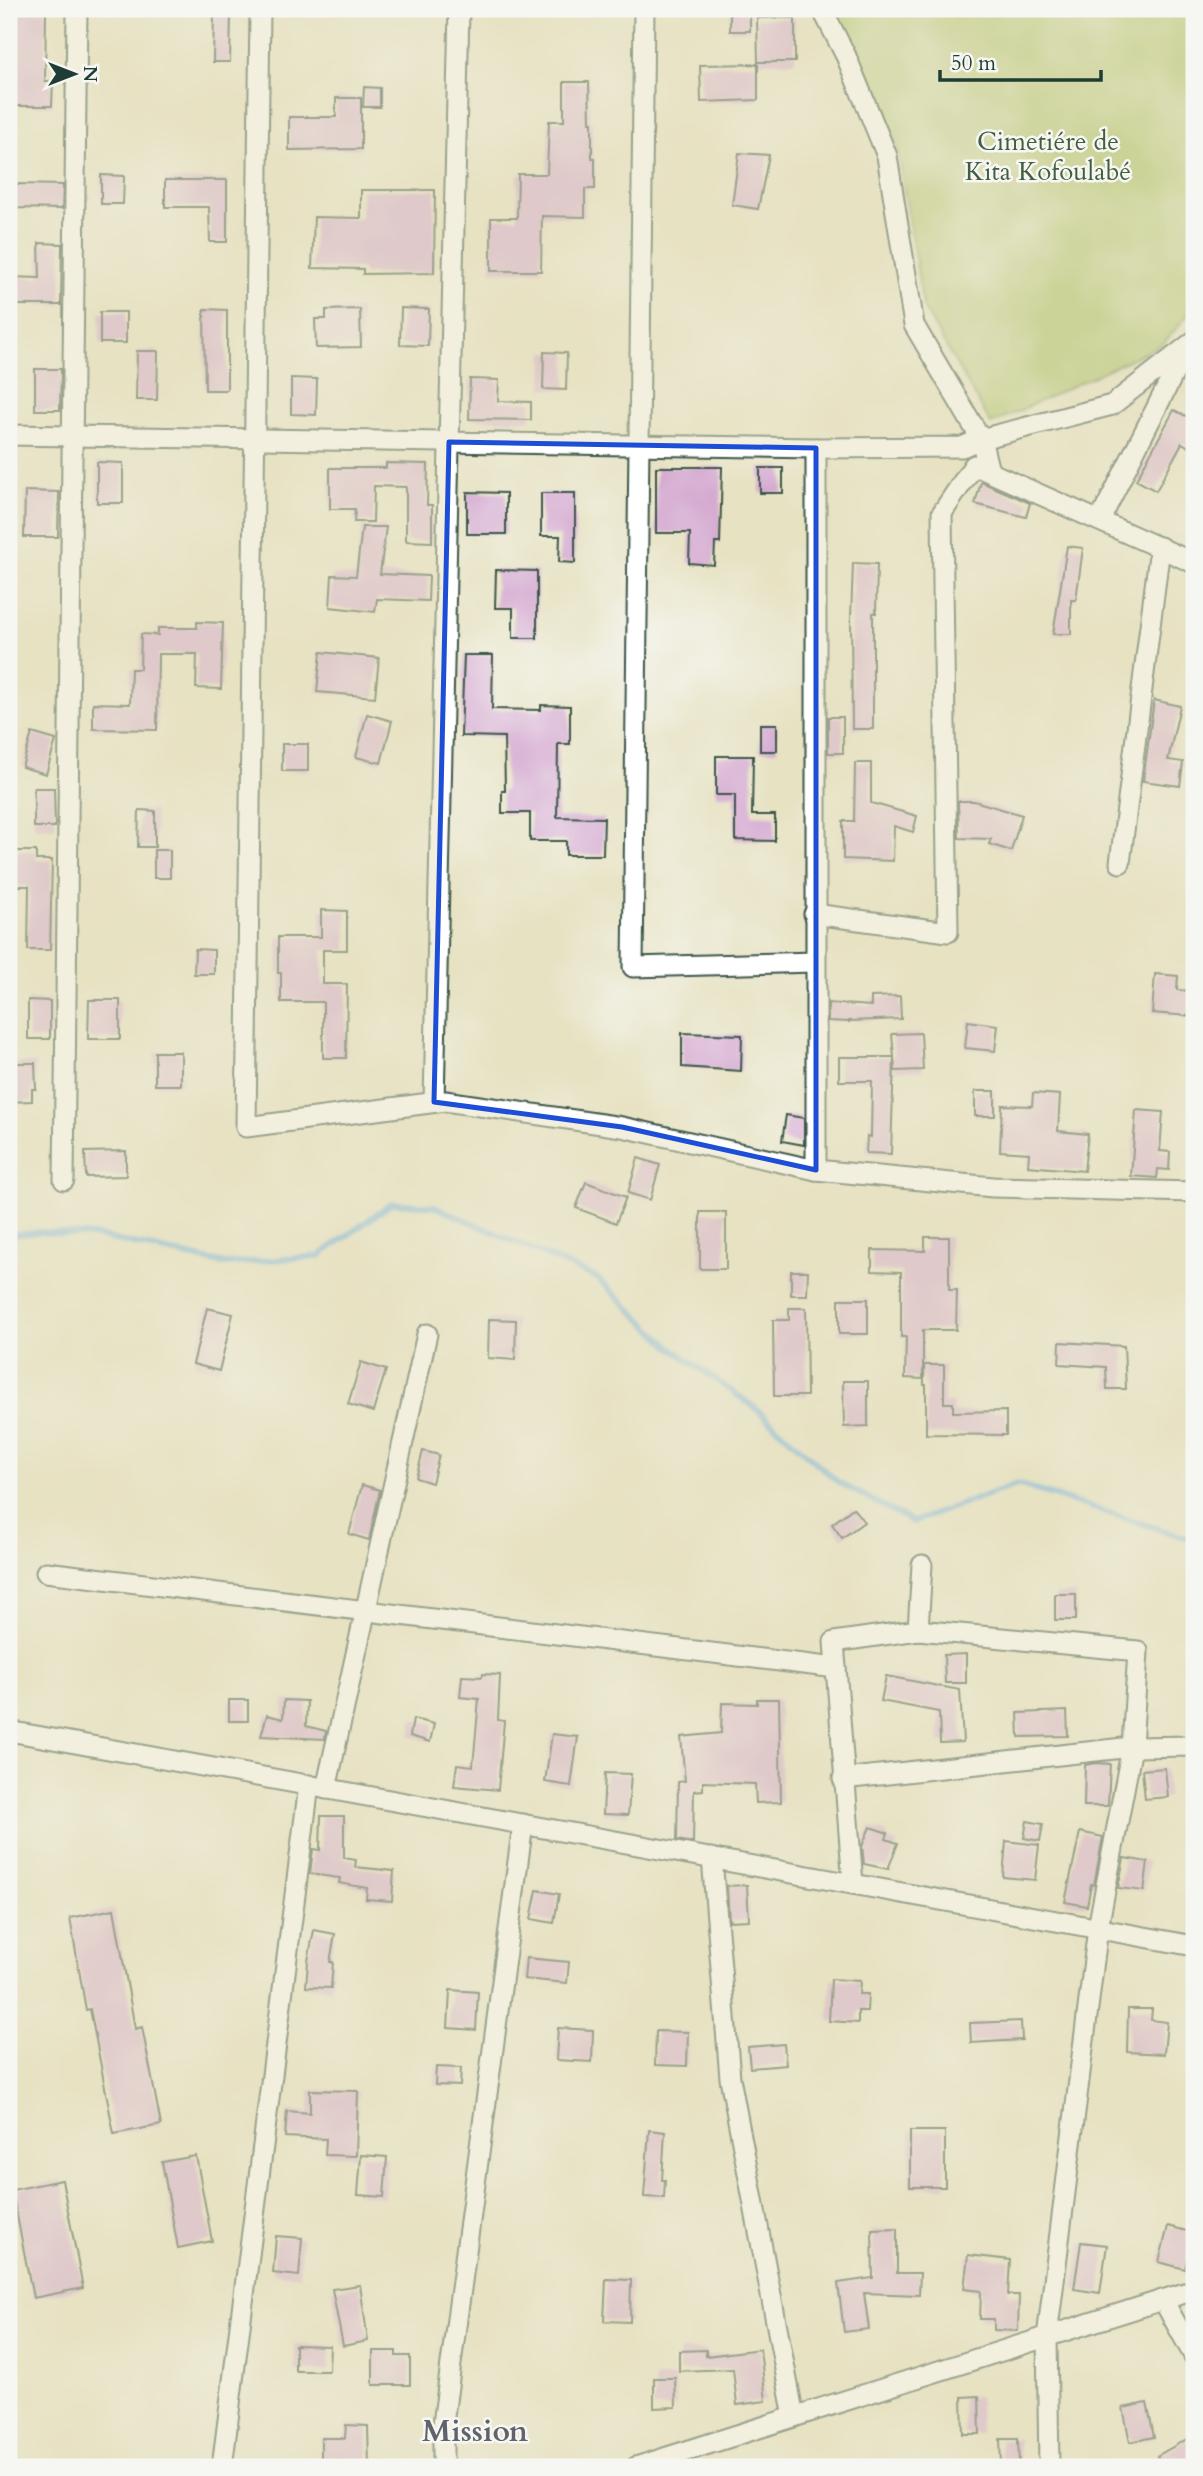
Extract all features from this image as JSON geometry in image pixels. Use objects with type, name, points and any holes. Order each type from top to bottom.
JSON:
[{"type":"street","points":[[64,1180],[77,9]]},
{"type":"street","points":[[260,9],[246,1127],[445,1101],[622,1127],[816,1170],[993,1187],[1194,1192]]},
{"type":"street","points":[[434,1102],[459,9]]},
{"type":"street","points":[[644,9],[633,967],[814,962]]},
{"type":"street","points":[[814,914],[948,932],[942,513],[982,468],[981,439],[914,325],[887,156],[846,56],[822,9]]},
{"type":"street","points":[[9,435],[816,448],[962,447],[981,439],[1112,405],[1191,352]]},
{"type":"street","points":[[1100,520],[1191,352]]},
{"type":"street","points":[[962,447],[982,468],[1194,563]]},
{"type":"street","points":[[816,448],[816,1170]]},
{"type":"street","points":[[1120,863],[1160,547]]},
{"type":"street","points":[[222,2467],[317,1787],[365,1611],[427,1334]]},
{"type":"street","points":[[918,1630],[922,1565]]},
{"type":"street","points":[[46,1572],[836,1668]]},
{"type":"street","points":[[853,1884],[834,1642],[918,1630],[1138,1651],[1132,1746],[1098,1928],[1047,2337],[1049,2467]]},
{"type":"street","points":[[9,1731],[1194,1946]]},
{"type":"street","points":[[844,1779],[1132,1746],[1194,1746]]},
{"type":"street","points":[[443,2467],[443,2424],[523,1824]]},
{"type":"street","points":[[712,1858],[730,2078],[794,2417]]},
{"type":"street","points":[[636,2467],[687,2459],[794,2417],[1194,2290]]},
{"type":"street","points":[[1163,2300],[1194,2356]]},
{"type":"highlighted area","points":[[449,442],[816,448],[816,1170],[622,1127],[434,1102]]},
{"type":"green space","name":"Cimetiére de Kita Kofoulabé","points":[[833,9],[1194,9],[1194,308],[1163,344],[991,424],[923,307],[896,140]]},
{"type":"building","points":[[730,9],[750,9],[750,31],[730,31]]},
{"type":"building","points":[[15,10],[46,11],[45,81],[53,81],[52,106],[10,106],[10,35],[14,35]]},
{"type":"building","points":[[214,13],[231,13],[230,62],[213,62]]},
{"type":"building","points":[[757,18],[795,18],[795,62],[758,62]]},
{"type":"building","points":[[758,64],[758,100],[701,102],[700,65]]},
{"type":"building","points":[[564,82],[589,82],[595,189],[585,189],[585,217],[542,216],[541,271],[491,271],[491,218],[517,218],[518,174],[547,174],[549,121],[564,121]]},
{"type":"building","points":[[364,87],[380,88],[380,107],[363,107]]},
{"type":"building","points":[[336,98],[361,98],[361,149],[289,150],[289,117],[336,117]]},
{"type":"building","points":[[739,153],[769,155],[758,209],[732,205]]},
{"type":"building","points":[[101,175],[124,176],[123,204],[101,204]]},
{"type":"building","points":[[165,180],[227,180],[227,242],[210,242],[209,207],[165,207]]},
{"type":"building","points":[[14,184],[63,185],[62,209],[14,208]]},
{"type":"building","points":[[361,190],[435,190],[434,273],[363,274],[363,269],[312,268],[314,217],[361,218]]},
{"type":"building","points":[[39,243],[62,244],[61,305],[9,305],[9,277],[40,278]]},
{"type":"building","points":[[401,308],[429,309],[428,346],[400,345]]},
{"type":"building","points":[[204,309],[227,310],[227,390],[205,390]]},
{"type":"building","points":[[360,309],[361,347],[316,348],[315,319],[326,319],[326,310]]},
{"type":"building","points":[[100,312],[126,312],[126,343],[100,343]]},
{"type":"building","points":[[137,351],[158,351],[157,400],[136,400]]},
{"type":"building","points":[[544,352],[567,353],[566,390],[543,389]]},
{"type":"building","points":[[35,369],[61,369],[60,410],[35,410]]},
{"type":"building","points":[[291,378],[317,379],[316,415],[291,414]]},
{"type":"building","points":[[470,379],[499,380],[498,401],[531,402],[531,420],[469,419]]},
{"type":"building","points":[[1174,410],[1194,420],[1194,450],[1182,443],[1156,491],[1136,480]]},
{"type":"building","points":[[97,462],[123,463],[123,503],[97,503]]},
{"type":"building","points":[[386,463],[428,464],[427,505],[432,505],[432,542],[406,541],[406,487],[374,486],[373,522],[354,522],[355,509],[330,509],[330,468],[386,468]]},
{"type":"building","points":[[656,467],[722,467],[720,543],[715,543],[714,565],[689,563],[690,533],[656,533]]},
{"type":"building","points":[[760,468],[783,468],[783,493],[760,493]]},
{"type":"building","points":[[981,482],[1030,503],[1026,517],[975,504]]},
{"type":"building","points":[[25,491],[59,492],[58,537],[24,537]]},
{"type":"building","points":[[467,492],[506,493],[506,534],[467,534]]},
{"type":"building","points":[[541,493],[575,493],[575,563],[559,562],[560,536],[541,536]]},
{"type":"building","points":[[362,527],[386,527],[380,574],[429,576],[428,601],[377,599],[375,612],[330,607],[332,575],[356,576]]},
{"type":"building","points":[[1067,546],[1083,548],[1076,600],[1071,600],[1071,634],[1053,634]]},
{"type":"building","points":[[853,563],[877,564],[876,613],[873,613],[873,729],[852,729]]},
{"type":"building","points":[[496,570],[537,571],[537,638],[513,638],[513,608],[495,608]]},
{"type":"building","points":[[197,622],[223,623],[221,689],[196,688],[197,654],[158,654],[157,730],[93,729],[93,703],[130,704],[131,669],[140,669],[141,634],[158,635],[158,628],[197,628]]},
{"type":"building","points":[[321,652],[379,658],[375,697],[317,692]]},
{"type":"building","points":[[464,655],[493,655],[492,709],[541,710],[541,705],[570,706],[570,744],[558,744],[557,817],[604,818],[603,855],[566,855],[566,841],[530,841],[530,813],[502,813],[502,791],[505,791],[504,737],[461,736]]},
{"type":"building","points":[[1154,700],[1180,706],[1168,760],[1183,762],[1180,786],[1143,781]]},
{"type":"building","points":[[367,714],[392,721],[381,763],[356,757]]},
{"type":"building","points":[[828,717],[843,717],[843,753],[828,753]]},
{"type":"building","points":[[760,724],[777,724],[777,751],[760,751]]},
{"type":"building","points":[[32,733],[56,740],[46,774],[22,767]]},
{"type":"building","points":[[282,744],[308,744],[308,771],[282,771]]},
{"type":"building","points":[[716,756],[753,756],[752,815],[775,815],[775,841],[735,840],[735,795],[716,795]]},
{"type":"building","points":[[855,763],[871,763],[871,803],[917,816],[913,832],[894,826],[893,861],[843,859],[843,821],[854,821]]},
{"type":"building","points":[[34,788],[54,788],[55,827],[34,827]]},
{"type":"building","points":[[958,801],[974,801],[1022,815],[1011,851],[989,844],[991,839],[959,838]]},
{"type":"building","points":[[139,810],[155,811],[155,847],[138,847]]},
{"type":"building","points":[[154,850],[170,850],[170,878],[154,878]]},
{"type":"building","points":[[9,851],[36,851],[36,860],[52,860],[50,950],[28,950],[29,886],[9,886]]},
{"type":"building","points":[[321,910],[347,911],[347,950],[323,950],[323,984],[347,984],[346,1058],[323,1058],[323,1002],[281,1002],[278,937],[321,937]]},
{"type":"building","points":[[195,949],[214,950],[214,974],[194,974]]},
{"type":"building","points":[[1155,974],[1178,976],[1177,990],[1191,991],[1189,1016],[1152,1013]]},
{"type":"building","points":[[900,996],[901,1019],[828,1021],[828,1003],[871,1006],[871,997]]},
{"type":"building","points":[[28,1000],[50,1001],[50,1039],[28,1039]]},
{"type":"building","points":[[89,1000],[120,1000],[120,1039],[88,1039]]},
{"type":"building","points":[[968,1021],[998,1025],[995,1051],[965,1048]]},
{"type":"building","points":[[682,1033],[742,1035],[741,1071],[682,1067]]},
{"type":"building","points":[[921,1033],[923,1070],[895,1071],[894,1058],[891,1154],[866,1153],[867,1136],[871,1137],[872,1081],[839,1081],[839,1057],[894,1057],[892,1034]]},
{"type":"building","points":[[155,1052],[181,1052],[181,1085],[155,1085]]},
{"type":"building","points":[[9,1063],[35,1063],[36,1089],[32,1089],[32,1101],[9,1102]]},
{"type":"building","points":[[975,1091],[995,1091],[995,1116],[975,1116]]},
{"type":"building","points":[[1033,1093],[1060,1095],[1058,1131],[1088,1134],[1084,1171],[1028,1166],[1029,1153],[1000,1151],[1002,1105],[1032,1106]]},
{"type":"building","points":[[1136,1110],[1163,1112],[1160,1151],[1170,1152],[1169,1170],[1158,1169],[1157,1178],[1131,1176]]},
{"type":"building","points":[[786,1115],[804,1118],[804,1145],[782,1141]]},
{"type":"building","points":[[126,1151],[126,1176],[86,1177],[85,1152]]},
{"type":"building","points":[[638,1158],[660,1165],[650,1200],[628,1193]]},
{"type":"building","points":[[586,1182],[626,1197],[616,1223],[576,1208]]},
{"type":"building","points":[[700,1212],[726,1212],[726,1269],[700,1269]]},
{"type":"building","points":[[925,1237],[949,1237],[949,1290],[957,1290],[956,1330],[923,1330],[923,1379],[905,1378],[906,1337],[901,1337],[901,1272],[872,1271],[872,1250],[925,1251]]},
{"type":"building","points":[[791,1271],[808,1271],[807,1295],[791,1295]]},
{"type":"building","points":[[839,1299],[868,1299],[868,1334],[839,1334]]},
{"type":"building","points":[[207,1308],[233,1314],[219,1371],[193,1364]]},
{"type":"building","points":[[789,1308],[806,1308],[807,1396],[774,1396],[773,1320],[789,1320]]},
{"type":"building","points":[[489,1319],[516,1320],[515,1360],[488,1358]]},
{"type":"building","points":[[1060,1342],[1124,1346],[1126,1389],[1107,1389],[1106,1367],[1059,1364]]},
{"type":"building","points":[[361,1362],[386,1370],[373,1412],[348,1404]]},
{"type":"building","points":[[924,1365],[944,1365],[944,1403],[953,1403],[953,1412],[1006,1411],[1006,1435],[926,1434]]},
{"type":"building","points":[[843,1381],[868,1381],[868,1426],[844,1427]]},
{"type":"building","points":[[423,1451],[439,1455],[432,1483],[416,1478]]},
{"type":"building","points":[[362,1485],[380,1490],[369,1540],[349,1534]]},
{"type":"building","points":[[853,1508],[864,1522],[842,1538],[832,1524]]},
{"type":"building","points":[[1055,1594],[1076,1594],[1076,1620],[1055,1620]]},
{"type":"building","points":[[966,1654],[966,1683],[945,1683],[944,1655]]},
{"type":"building","points":[[483,1674],[500,1675],[498,1720],[504,1721],[498,1790],[454,1786],[457,1764],[473,1766],[479,1699],[460,1697],[462,1676],[482,1677]]},
{"type":"building","points":[[886,1676],[960,1690],[963,1742],[940,1743],[939,1712],[881,1701]]},
{"type":"building","points":[[757,1699],[779,1699],[781,1802],[756,1803],[755,1784],[703,1782],[703,1790],[694,1791],[693,1843],[677,1840],[678,1782],[685,1781],[681,1737],[721,1733],[722,1703],[757,1704]]},
{"type":"building","points":[[229,1700],[248,1700],[248,1721],[229,1721]]},
{"type":"building","points":[[284,1700],[307,1701],[306,1726],[326,1731],[325,1739],[261,1736],[267,1715],[283,1719]]},
{"type":"building","points":[[1067,1711],[1068,1736],[1019,1737],[1018,1713]]},
{"type":"building","points":[[413,1719],[434,1724],[430,1742],[410,1736]]},
{"type":"building","points":[[552,1734],[578,1737],[571,1786],[545,1782]]},
{"type":"building","points":[[1110,1764],[1108,1806],[1084,1806],[1085,1765]]},
{"type":"building","points":[[1165,1768],[1168,1797],[1145,1799],[1142,1770]]},
{"type":"building","points":[[605,1773],[631,1774],[628,1815],[603,1814]]},
{"type":"building","points":[[321,1816],[344,1816],[344,1858],[356,1860],[355,1867],[394,1871],[392,1901],[366,1899],[367,1888],[339,1883],[340,1878],[310,1874],[313,1849],[320,1850]]},
{"type":"building","points":[[1027,1821],[1043,1824],[1040,1841],[1024,1838]]},
{"type":"building","points":[[870,1827],[888,1833],[886,1839],[898,1843],[888,1869],[864,1864],[862,1846]]},
{"type":"building","points":[[1080,1832],[1103,1837],[1087,1906],[1065,1902]]},
{"type":"building","points":[[1006,1841],[1039,1845],[1035,1880],[1003,1877]]},
{"type":"building","points":[[1124,1858],[1148,1862],[1144,1891],[1118,1888]]},
{"type":"building","points":[[747,1885],[749,1920],[729,1921],[727,1886]]},
{"type":"building","points":[[537,1890],[559,1894],[554,1923],[531,1919]]},
{"type":"building","points":[[114,1909],[135,2029],[142,2027],[161,2125],[114,2134],[90,2009],[86,2010],[70,1918]]},
{"type":"building","points":[[314,1930],[335,1934],[330,1962],[333,1962],[331,1988],[306,1987]]},
{"type":"building","points":[[526,1958],[569,1962],[567,1983],[524,1979]]},
{"type":"building","points":[[831,1979],[860,1981],[859,1994],[868,1994],[867,2011],[858,2011],[858,2023],[829,2021]]},
{"type":"building","points":[[450,1990],[478,1992],[476,2030],[448,2028]]},
{"type":"building","points":[[1128,2009],[1152,2009],[1151,2020],[1167,2022],[1164,2054],[1127,2052]]},
{"type":"building","points":[[1021,2021],[1022,2040],[971,2043],[970,2023]]},
{"type":"building","points":[[558,2028],[593,2030],[592,2062],[556,2060]]},
{"type":"building","points":[[656,2031],[688,2032],[687,2066],[655,2065]]},
{"type":"building","points":[[784,2044],[786,2065],[750,2068],[748,2047]]},
{"type":"building","points":[[436,2067],[461,2068],[460,2086],[435,2085]]},
{"type":"building","points":[[310,2090],[358,2091],[356,2156],[325,2155],[326,2139],[285,2137],[287,2111],[310,2113]]},
{"type":"building","points":[[649,2130],[665,2132],[662,2180],[665,2180],[664,2198],[644,2197]]},
{"type":"building","points":[[910,2131],[945,2131],[945,2187],[910,2187]]},
{"type":"building","points":[[361,2155],[387,2157],[384,2197],[358,2195]]},
{"type":"building","points":[[196,2156],[212,2241],[178,2248],[162,2162]]},
{"type":"building","points":[[62,2180],[83,2288],[33,2298],[12,2190]]},
{"type":"building","points":[[1168,2226],[1194,2233],[1185,2269],[1159,2262]]},
{"type":"building","points":[[897,2229],[897,2273],[920,2273],[919,2295],[864,2293],[869,2329],[844,2332],[838,2283],[873,2278],[872,2230]]},
{"type":"building","points":[[276,2236],[302,2238],[299,2276],[273,2273]]},
{"type":"building","points":[[1081,2242],[1107,2245],[1100,2293],[1074,2289]]},
{"type":"building","points":[[968,2255],[1010,2260],[1008,2295],[1019,2295],[1018,2331],[994,2330],[994,2319],[980,2319],[981,2291],[964,2289]]},
{"type":"building","points":[[606,2279],[631,2280],[630,2322],[604,2321]]},
{"type":"building","points":[[360,2285],[368,2341],[343,2346],[332,2289]]},
{"type":"building","points":[[295,2345],[330,2346],[329,2371],[295,2371]]},
{"type":"building","points":[[760,2349],[766,2401],[737,2405],[733,2369],[679,2371],[679,2351],[706,2350],[706,2356]]},
{"type":"building","points":[[373,2351],[396,2351],[396,2356],[410,2356],[410,2385],[373,2385]]},
{"type":"building","points":[[654,2378],[675,2378],[676,2407],[654,2408]]},
{"type":"building","points":[[979,2396],[980,2434],[963,2434],[962,2397]]},
{"type":"building","points":[[1147,2403],[1154,2437],[1130,2442],[1123,2408]]},
{"type":"building","points":[[346,2425],[368,2426],[369,2467],[345,2467],[345,2462],[321,2462],[321,2438],[345,2438]]},
{"type":"building","points":[[1194,2435],[1194,2467],[1163,2467],[1157,2456]]},
{"type":"building","points":[[1000,2439],[1018,2439],[1019,2465],[1001,2465]]},
{"type":"waterway","points":[[9,1235],[39,1232],[97,1236],[226,1264],[319,1256],[392,1203],[434,1206],[597,1278],[674,1350],[754,1407],[838,1482],[913,1522],[1017,1484],[1194,1540]]},
{"type":"district","name":"Mission","points":[[475,2431]]}]
